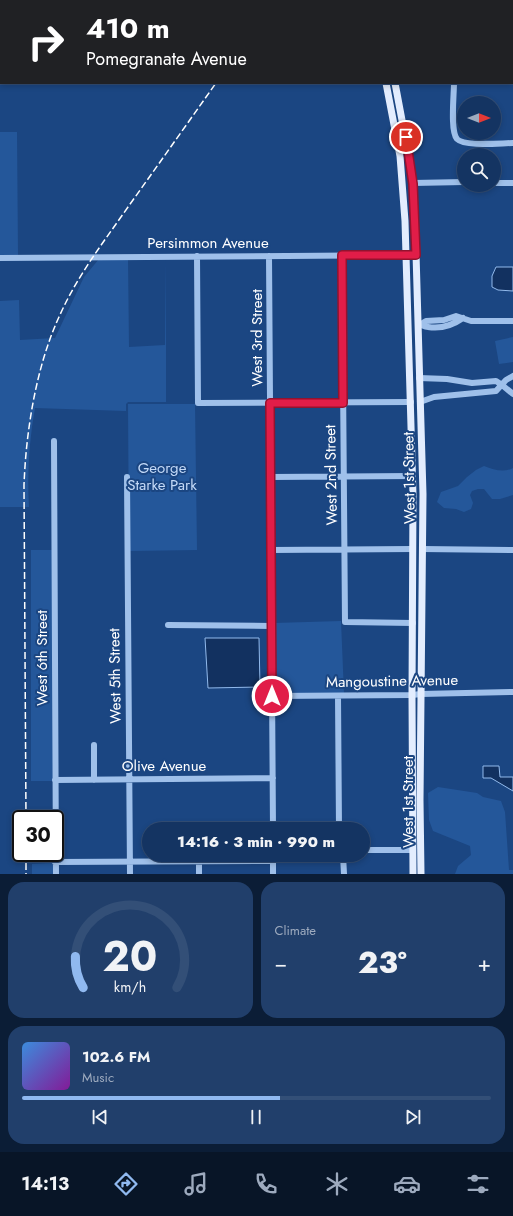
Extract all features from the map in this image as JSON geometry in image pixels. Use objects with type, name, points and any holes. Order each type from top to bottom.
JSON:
[{"type":"main road","name":"West 1st Street","points":[[386,84],[402,175],[406,255],[413,476],[413,850],[418,858],[418,873]]},
{"type":"main road","name":"West 1st Street","points":[[395,84],[413,184],[419,324],[422,574],[418,873]]},
{"type":"main road","points":[[411,402],[416,408],[417,419],[421,426]]},
{"type":"main road","points":[[413,513],[416,522],[416,540],[422,549]]},
{"type":"main road","points":[[413,549],[418,556],[422,574]]},
{"type":"street","points":[[454,84],[454,132],[458,140],[466,143],[513,143]]},
{"type":"street","points":[[413,184],[457,182]]},
{"type":"street","points":[[501,182],[513,182]]},
{"type":"street","name":"West 2nd Street","points":[[342,255],[345,622],[412,623]]},
{"type":"street","name":"Persimmon Avenue","points":[[0,258],[416,255]]},
{"type":"street","points":[[198,256],[198,403],[411,402]]},
{"type":"street","name":"West 3rd Street","points":[[269,256],[273,822]]},
{"type":"street","points":[[419,324],[428,327],[442,326],[455,324],[463,318],[471,322],[513,321]]},
{"type":"street","points":[[420,402],[434,397],[496,391],[506,380],[513,376]]},
{"type":"street","points":[[419,378],[447,378],[472,383],[496,381],[502,384],[513,394]]},
{"type":"street","name":"West 6th Street","points":[[54,441],[55,810]]},
{"type":"street","points":[[271,477],[413,476]]},
{"type":"street","name":"West 5th Street","points":[[127,477],[130,874]]},
{"type":"street","points":[[271,550],[413,549]]},
{"type":"street","points":[[422,549],[513,550]]},
{"type":"street","points":[[168,625],[272,626]]},
{"type":"street","name":"Mangoustine Avenue","points":[[272,696],[412,695],[513,692]]},
{"type":"street","points":[[338,696],[339,822]]},
{"type":"street","points":[[94,745],[94,780]]},
{"type":"street","name":"Olive Avenue","points":[[55,780],[273,778]]},
{"type":"street","points":[[370,850],[413,850]]},
{"type":"street","name":"West 6th Street","points":[[56,862],[56,874]]},
{"type":"street","points":[[64,862],[142,862]]},
{"type":"street","points":[[199,862],[199,874]]},
{"type":"street","points":[[273,862],[273,874]]},
{"type":"street","points":[[343,862],[344,874]]},
{"type":"green space","points":[[0,132],[17,132],[18,255],[0,255]]},
{"type":"green space","points":[[99,259],[128,259],[129,347],[165,345],[166,259],[166,402],[128,402],[126,404],[126,411],[35,408],[29,458],[29,507],[0,507],[0,301],[19,300],[20,340],[55,338],[84,277]]},
{"type":"green space","points":[[513,337],[513,362],[499,364],[495,341]]},
{"type":"green space","name":"George Starke Park","points":[[128,404],[195,404],[197,550],[129,551]]},
{"type":"green space","points":[[484,466],[499,470],[510,470],[513,468],[513,495],[500,499],[492,499],[484,489],[472,491],[470,495],[473,503],[471,509],[464,512],[456,509],[444,508],[437,502],[441,492],[458,486],[476,470]]},
{"type":"green space","points":[[31,550],[52,550],[53,781],[31,781]]},
{"type":"green space","points":[[341,621],[344,694],[275,694],[274,623]]},
{"type":"green space","points":[[438,787],[477,793],[483,797],[501,801],[505,812],[509,870],[513,870],[513,874],[455,874],[458,866],[471,855],[470,846],[433,831],[429,820],[428,793]]},
{"type":"green space","points":[[53,863],[53,874],[32,874],[32,864]]},
{"type":"shaded area","points":[[496,267],[513,267],[513,291],[498,290],[492,287],[492,276]]},
{"type":"shaded area","points":[[205,638],[259,638],[260,687],[208,688]]},
{"type":"shaded area","points":[[483,766],[499,766],[500,777],[513,777],[513,791],[491,778],[483,778]]},
{"type":"railway","points":[[26,810],[24,485],[27,443],[38,378],[51,336],[59,317],[82,274],[215,84]]},
{"type":"railway","points":[[26,862],[26,874]]},
{"type":"route","points":[[272,696],[270,403],[343,403],[342,255],[416,255],[413,184],[406,137]]}]
